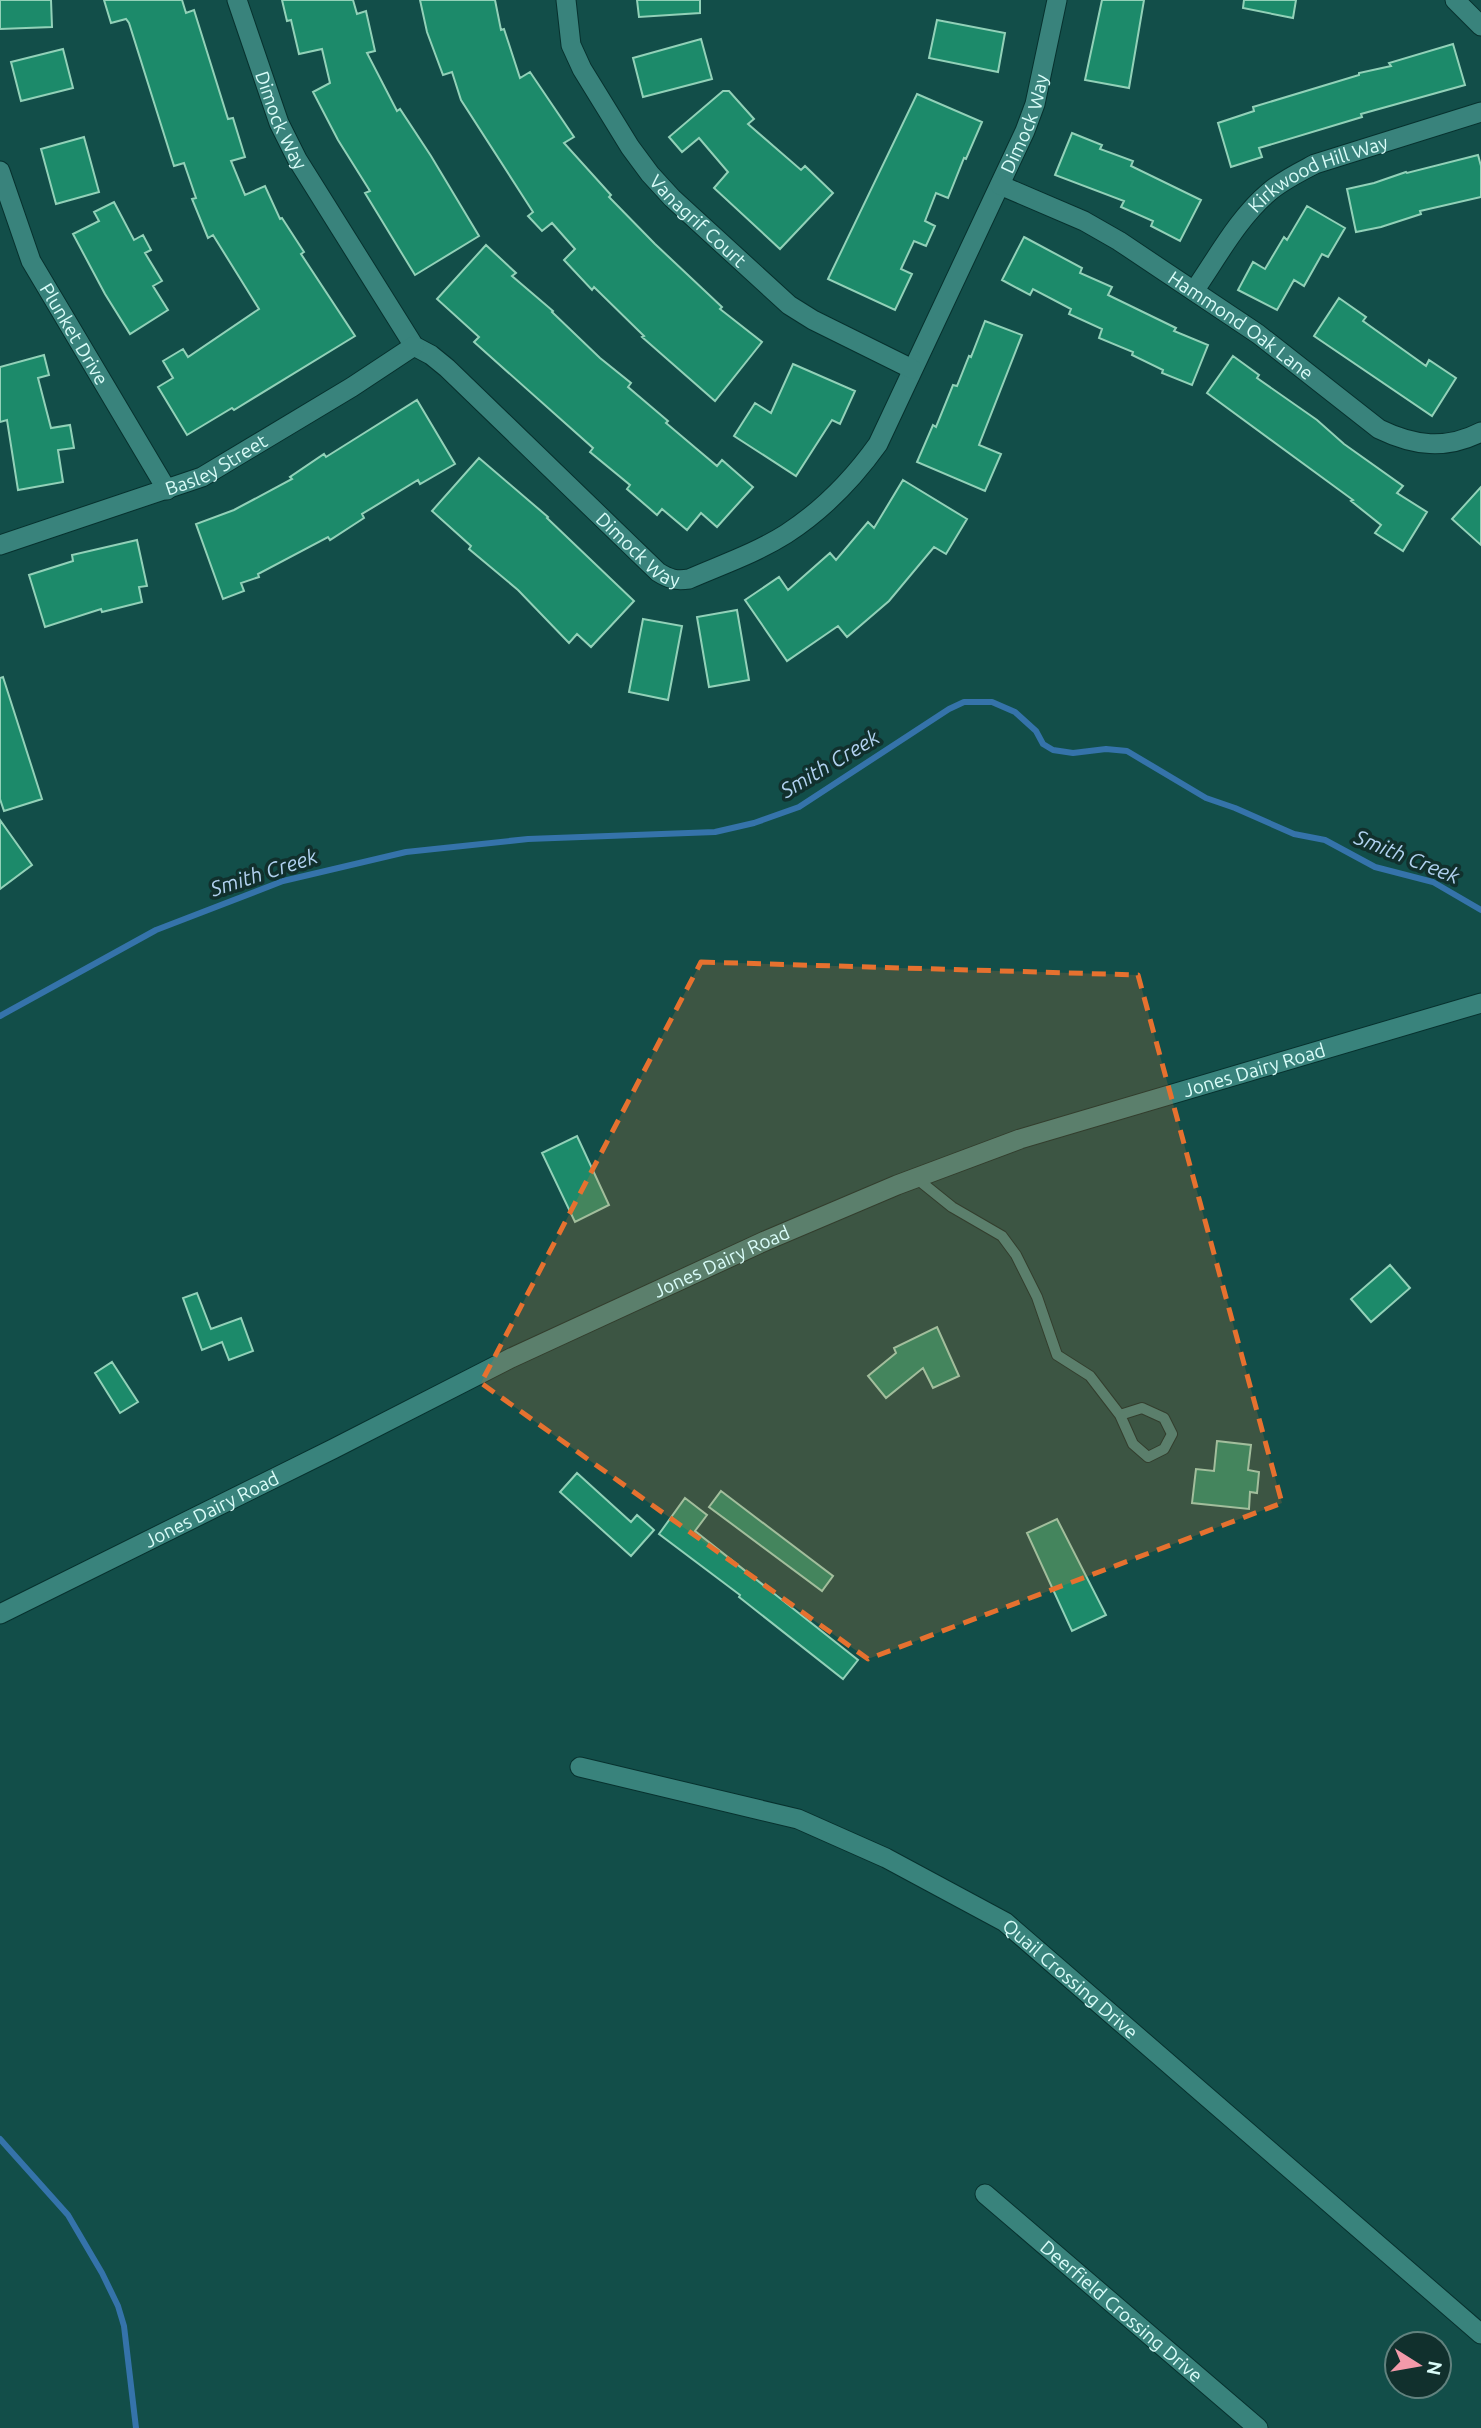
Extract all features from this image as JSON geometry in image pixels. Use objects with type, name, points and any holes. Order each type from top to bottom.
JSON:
[{"type":"street","name":"Dimock Way","points":[[237,0],[279,123],[298,159],[414,346],[447,368],[658,572],[678,581],[689,579],[787,534],[823,506],[856,474],[878,444],[1000,185],[1035,104],[1057,0]]},
{"type":"street","name":"Vanagrif Court","points":[[566,0],[571,45],[582,69],[650,174],[672,198],[789,305],[813,320],[912,369]]},
{"type":"street","points":[[1455,0],[1481,26]]},
{"type":"street","name":"Kirkwood Hill Way","points":[[1194,291],[1249,213],[1269,192],[1292,176],[1315,164],[1481,112]]},
{"type":"street","name":"Plunket Drive","points":[[0,171],[31,261],[167,490]]},
{"type":"street","name":"Hammond Oak Lane","points":[[1000,185],[1084,221],[1119,241],[1258,334],[1379,429],[1420,444],[1464,440],[1481,432]]},
{"type":"street","name":"Basley Street","points":[[0,545],[202,477],[352,387],[414,346]]},
{"type":"street","name":"Jones Dairy Road","points":[[0,1614],[534,1347],[765,1241],[916,1178],[1020,1139],[1481,1003]]},
{"type":"street","name":"Quail Crossing Drive","points":[[580,1767],[798,1819],[886,1858],[1005,1922],[1481,2334]]},
{"type":"street","name":"Deerfield Crossing Drive","points":[[985,2194],[1258,2428]]},
{"type":"lane","points":[[916,1178],[952,1207],[1002,1236],[1016,1255],[1037,1297],[1057,1355],[1090,1376],[1120,1415],[1133,1444],[1148,1457],[1164,1449],[1171,1434],[1164,1418],[1142,1408],[1120,1415]]},
{"type":"highlighted area","points":[[701,962],[1138,975],[1282,1503],[868,1659],[481,1383]]},
{"type":"building","points":[[0,0],[51,0],[52,27],[0,29]]},
{"type":"building","points":[[104,0],[182,0],[186,13],[194,10],[228,119],[233,118],[245,157],[231,161],[245,195],[265,186],[280,219],[282,218],[304,252],[301,254],[355,336],[234,410],[232,408],[187,435],[158,387],[173,378],[163,361],[183,349],[188,357],[259,309],[213,235],[208,238],[192,199],[196,198],[184,163],[174,166],[129,23],[126,19],[111,23]]},
{"type":"building","points":[[282,0],[353,0],[357,14],[366,11],[375,51],[367,53],[397,111],[400,109],[431,156],[479,236],[415,275],[365,193],[370,191],[338,140],[313,92],[330,83],[322,49],[299,54],[291,20],[287,21]]},
{"type":"building","points":[[420,0],[495,0],[501,30],[504,29],[520,78],[530,72],[574,137],[564,143],[611,195],[609,197],[655,244],[722,307],[720,309],[762,342],[715,401],[642,337],[644,336],[594,287],[592,290],[564,260],[575,249],[552,223],[542,231],[528,216],[533,212],[461,100],[452,72],[443,75],[427,32]]},
{"type":"building","points":[[637,0],[700,0],[700,13],[639,17]]},
{"type":"building","points":[[1102,0],[1144,0],[1129,88],[1085,80]]},
{"type":"building","points":[[1244,0],[1296,0],[1293,18],[1243,8]]},
{"type":"building","points":[[937,20],[1005,33],[998,72],[929,58]]},
{"type":"building","points":[[701,39],[712,79],[643,97],[633,58]]},
{"type":"building","points":[[1453,44],[1465,85],[1361,114],[1362,117],[1259,148],[1262,157],[1231,167],[1218,123],[1254,111],[1253,107],[1359,73],[1391,66],[1389,63]]},
{"type":"building","points":[[63,49],[73,88],[21,101],[11,62]]},
{"type":"building","points":[[723,91],[729,91],[754,119],[748,124],[801,170],[805,166],[833,193],[780,249],[714,188],[728,172],[699,138],[682,152],[669,137]]},
{"type":"building","points":[[917,94],[982,122],[948,198],[936,193],[925,221],[935,226],[926,246],[914,241],[901,269],[912,274],[895,310],[828,279]]},
{"type":"building","points":[[1072,133],[1102,145],[1100,149],[1133,161],[1131,166],[1201,200],[1180,241],[1151,226],[1153,221],[1121,207],[1124,201],[1055,175]]},
{"type":"building","points":[[84,137],[99,192],[56,204],[41,149]]},
{"type":"building","points":[[1478,155],[1481,166],[1481,197],[1420,211],[1421,214],[1356,232],[1347,189]]},
{"type":"building","points":[[114,202],[134,240],[143,235],[151,250],[145,253],[162,281],[153,286],[168,310],[130,334],[73,234],[99,221],[94,212]]},
{"type":"building","points":[[1307,206],[1345,228],[1328,257],[1322,254],[1304,286],[1294,280],[1277,310],[1238,290],[1253,262],[1265,269],[1284,237],[1287,240]]},
{"type":"building","points":[[1024,237],[1082,268],[1080,273],[1112,287],[1108,295],[1176,328],[1174,331],[1208,345],[1192,385],[1162,373],[1163,370],[1132,355],[1133,352],[1099,338],[1102,329],[1069,314],[1071,309],[1033,289],[1030,295],[1002,280]]},
{"type":"building","points":[[486,245],[516,273],[512,276],[553,311],[600,358],[631,383],[628,387],[668,421],[666,423],[717,466],[722,460],[753,487],[717,527],[701,513],[687,530],[662,509],[657,515],[627,489],[630,485],[590,452],[593,448],[474,342],[479,337],[437,299]]},
{"type":"building","points":[[1339,298],[1366,317],[1363,321],[1426,366],[1429,360],[1456,378],[1432,416],[1314,336]]},
{"type":"building","points":[[985,321],[1022,335],[979,445],[1001,454],[985,491],[917,462],[933,425],[936,427],[953,385],[957,386],[969,356],[971,357]]},
{"type":"building","points":[[44,355],[49,375],[38,378],[51,428],[70,425],[74,448],[58,450],[63,482],[18,490],[7,420],[0,422],[0,367]]},
{"type":"building","points":[[1233,356],[1259,375],[1257,378],[1403,486],[1397,493],[1427,512],[1403,551],[1375,533],[1381,525],[1351,501],[1353,500],[1207,393]]},
{"type":"building","points":[[793,364],[855,391],[840,424],[832,420],[796,476],[734,436],[755,403],[771,413]]},
{"type":"building","points":[[417,400],[455,464],[420,484],[418,480],[362,514],[364,518],[330,540],[328,537],[258,574],[259,577],[241,583],[244,591],[223,599],[196,524],[234,510],[292,479],[290,477],[324,454],[326,457]]},
{"type":"building","points":[[479,458],[548,517],[634,601],[591,647],[577,634],[569,643],[518,590],[469,549],[471,546],[432,511]]},
{"type":"building","points":[[903,480],[967,519],[946,554],[934,547],[889,601],[847,637],[838,626],[787,661],[745,600],[779,577],[788,590],[830,553],[836,560],[868,522],[874,528]]},
{"type":"building","points":[[1481,487],[1481,545],[1452,519]]},
{"type":"building","points":[[137,540],[147,586],[139,587],[142,602],[102,612],[101,609],[45,627],[29,575],[73,561],[72,555]]},
{"type":"building","points":[[737,610],[749,680],[709,687],[697,617]]},
{"type":"building","points":[[643,619],[682,626],[668,700],[629,692]]},
{"type":"building","points":[[3,677],[42,799],[4,811],[0,799],[0,678]]},
{"type":"building","points":[[0,820],[32,865],[0,889]]},
{"type":"building","points":[[577,1136],[609,1205],[575,1222],[542,1153]]},
{"type":"building","points":[[1390,1265],[1410,1288],[1371,1322],[1351,1299]]},
{"type":"building","points":[[197,1293],[211,1329],[241,1318],[253,1351],[229,1360],[222,1342],[202,1350],[183,1298]]},
{"type":"building","points":[[937,1327],[959,1376],[933,1388],[923,1368],[886,1398],[868,1376],[896,1353],[894,1348]]},
{"type":"building","points":[[112,1362],[138,1402],[120,1413],[95,1373]]},
{"type":"building","points":[[1217,1441],[1251,1445],[1248,1470],[1259,1472],[1257,1493],[1250,1492],[1249,1509],[1192,1503],[1196,1469],[1214,1471]]},
{"type":"building","points":[[577,1473],[631,1522],[637,1515],[654,1530],[631,1556],[560,1492]]},
{"type":"building","points":[[721,1491],[833,1576],[822,1591],[709,1507]]},
{"type":"building","points":[[685,1498],[707,1515],[695,1531],[858,1660],[843,1679],[739,1597],[740,1595],[659,1534]]},
{"type":"building","points":[[1057,1519],[1106,1615],[1072,1631],[1027,1533]]},
{"type":"waterway","name":"Smith Creek","points":[[0,1016],[156,930],[283,881],[406,852],[528,839],[715,832],[754,823],[799,807],[949,709],[964,702],[992,702],[1015,712],[1036,731],[1043,744],[1053,750],[1073,753],[1106,749],[1127,751],[1206,798],[1294,834],[1325,840],[1375,867],[1433,882],[1481,910]]},
{"type":"waterway","points":[[0,2139],[68,2215],[118,2306],[124,2326],[136,2428]]}]
